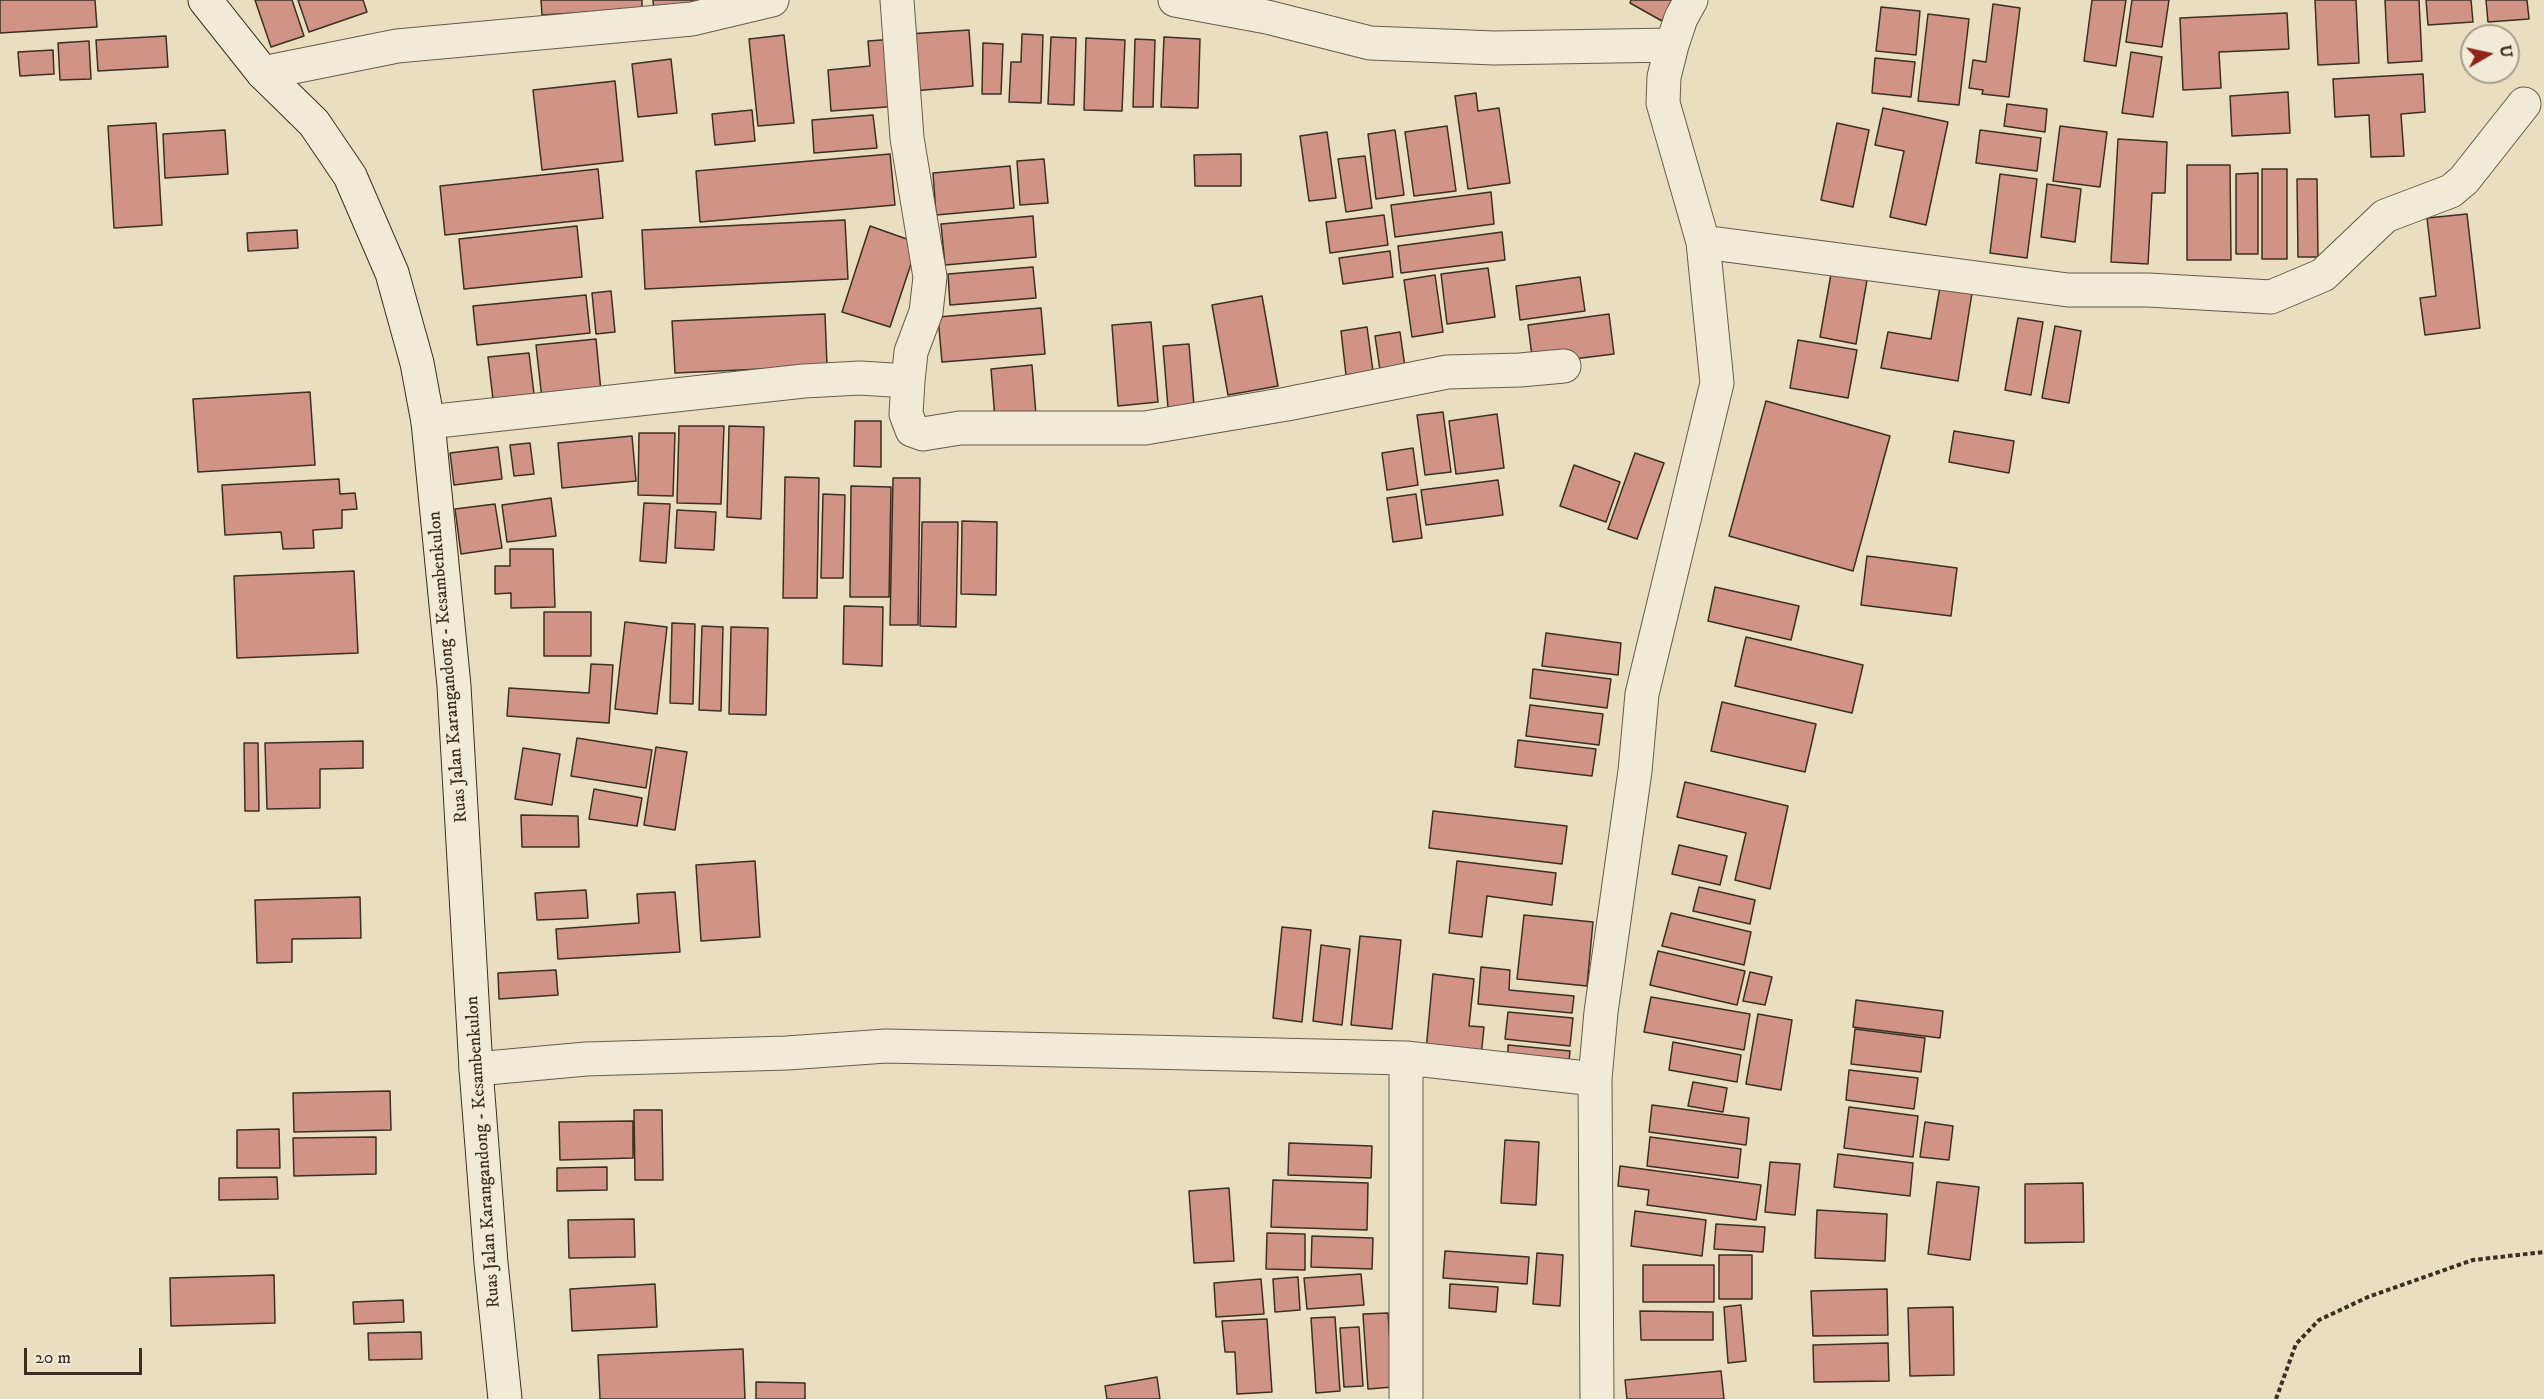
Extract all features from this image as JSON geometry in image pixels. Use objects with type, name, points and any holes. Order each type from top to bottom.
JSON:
[{"type":"street","name":"Ruas Jalan Karangandong - Kesambenkulon","points":[[205,0],[263,74],[314,123],[350,176],[392,273],[417,363],[428,422],[454,686],[477,1069],[491,1263],[505,1399]]},
{"type":"street","points":[[263,74],[398,46],[692,19],[772,0]]},
{"type":"street","points":[[897,0],[907,138],[930,277],[926,312],[911,352],[906,414],[912,430],[923,434],[960,428],[1145,429],[1447,372],[1564,366]]},
{"type":"street","points":[[1175,0],[1267,17],[1370,42],[1494,48],[1672,45]]},
{"type":"street","points":[[1596,1399],[1595,1079],[1601,1012],[1635,771],[1642,694],[1717,383],[1703,242],[1663,103],[1664,77],[1672,45],[1681,18],[1691,0]]},
{"type":"street","points":[[1703,242],[2068,290],[2148,290],[2271,297],[2323,275],[2385,216],[2451,191],[2464,180],[2524,104]]},
{"type":"street","points":[[428,422],[804,381],[860,378],[908,381]]},
{"type":"street","points":[[477,1069],[586,1059],[787,1053],[885,1046],[1406,1058],[1595,1079]]},
{"type":"street","points":[[1406,1058],[1406,1399]]},
{"type":"path","points":[[2277,1399],[2295,1344],[2319,1320],[2368,1297],[2473,1260],[2544,1252]]},
{"type":"building","points":[[0,0],[95,0],[97,27],[0,33]]},
{"type":"building","points":[[255,0],[292,0],[304,36],[271,47]]},
{"type":"building","points":[[298,0],[363,0],[367,12],[309,32]]},
{"type":"building","points":[[541,0],[642,0],[642,9],[542,15]]},
{"type":"building","points":[[653,0],[742,0],[654,13]]},
{"type":"building","points":[[1631,0],[1673,0],[1662,21],[1630,3]]},
{"type":"building","points":[[2092,0],[2126,0],[2116,66],[2084,61]]},
{"type":"building","points":[[2132,0],[2169,0],[2162,47],[2126,42]]},
{"type":"building","points":[[2315,0],[2356,0],[2359,63],[2318,65]]},
{"type":"building","points":[[2385,0],[2419,0],[2422,61],[2388,63]]},
{"type":"building","points":[[2426,0],[2471,0],[2473,22],[2428,25]]},
{"type":"building","points":[[2486,0],[2527,0],[2529,19],[2488,22]]},
{"type":"building","points":[[1993,4],[2020,8],[2009,97],[1982,94],[1983,90],[1969,88],[1973,60],[1986,62]]},
{"type":"building","points":[[1881,7],[1920,11],[1916,55],[1876,51]]},
{"type":"building","points":[[2287,13],[2289,49],[2219,52],[2221,88],[2183,90],[2180,18]]},
{"type":"building","points":[[1928,14],[1969,19],[1959,105],[1918,101]]},
{"type":"building","points":[[969,30],[973,86],[912,91],[908,34]]},
{"type":"building","points":[[1022,34],[1043,35],[1041,103],[1009,102],[1011,62],[1021,62]]},
{"type":"building","points":[[784,35],[794,123],[758,126],[749,39]]},
{"type":"building","points":[[166,36],[168,67],[98,71],[96,40]]},
{"type":"building","points":[[1051,37],[1076,38],[1074,105],[1048,104]]},
{"type":"building","points":[[1164,37],[1200,39],[1198,108],[1161,107]]},
{"type":"building","points":[[1086,38],[1125,40],[1122,111],[1084,110]]},
{"type":"building","points":[[895,39],[900,106],[831,111],[828,70],[870,66],[868,41]]},
{"type":"building","points":[[1135,39],[1155,40],[1153,107],[1133,107]]},
{"type":"building","points":[[89,41],[91,79],[60,80],[58,43]]},
{"type":"building","points":[[983,43],[1003,44],[1001,94],[982,94]]},
{"type":"building","points":[[53,50],[54,74],[20,76],[18,52]]},
{"type":"building","points":[[2131,52],[2162,57],[2153,117],[2122,113]]},
{"type":"building","points":[[1875,58],[1915,62],[1911,97],[1872,93]]},
{"type":"building","points":[[671,59],[677,113],[638,117],[632,64]]},
{"type":"building","points":[[2423,74],[2425,112],[2401,114],[2404,156],[2371,157],[2369,115],[2335,117],[2333,79]]},
{"type":"building","points":[[615,81],[623,161],[542,170],[533,90]]},
{"type":"building","points":[[2288,92],[2290,133],[2232,136],[2230,96]]},
{"type":"building","points":[[1476,93],[1478,111],[1499,108],[1510,183],[1468,189],[1455,96]]},
{"type":"building","points":[[2007,104],[2047,109],[2045,132],[2004,126]]},
{"type":"building","points":[[1883,108],[1948,122],[1926,225],[1890,217],[1904,151],[1875,145]]},
{"type":"building","points":[[752,110],[755,141],[715,145],[712,114]]},
{"type":"building","points":[[873,115],[877,148],[814,153],[812,120]]},
{"type":"building","points":[[156,123],[162,225],[114,228],[108,126]]},
{"type":"building","points":[[1837,123],[1869,130],[1853,207],[1821,200]]},
{"type":"building","points":[[1447,126],[1456,191],[1414,196],[1405,132]]},
{"type":"building","points":[[2060,126],[2107,132],[2100,187],[2053,181]]},
{"type":"building","points":[[225,130],[228,174],[165,178],[163,134]]},
{"type":"building","points":[[1395,130],[1404,195],[1376,199],[1368,134]]},
{"type":"building","points":[[1980,130],[2041,138],[2037,171],[1976,163]]},
{"type":"building","points":[[1327,132],[1336,198],[1309,201],[1300,136]]},
{"type":"building","points":[[2118,139],[2167,142],[2165,193],[2152,193],[2148,264],[2111,262]]},
{"type":"building","points":[[890,154],[895,205],[700,222],[696,171]]},
{"type":"building","points":[[1241,154],[1241,186],[1195,186],[1194,155]]},
{"type":"building","points":[[1365,156],[1372,208],[1346,212],[1338,159]]},
{"type":"building","points":[[1044,159],[1048,203],[1020,205],[1017,161]]},
{"type":"building","points":[[2187,165],[2230,165],[2231,260],[2187,260]]},
{"type":"building","points":[[1010,166],[1014,208],[936,215],[933,173]]},
{"type":"building","points":[[598,169],[603,218],[445,235],[440,186]]},
{"type":"building","points":[[2262,169],[2287,169],[2287,259],[2262,259]]},
{"type":"building","points":[[2258,173],[2258,254],[2236,254],[2236,174]]},
{"type":"building","points":[[2000,174],[2037,179],[2027,258],[1990,253]]},
{"type":"building","points":[[2297,179],[2317,179],[2318,257],[2298,257]]},
{"type":"building","points":[[2047,184],[2081,189],[2075,242],[2041,237]]},
{"type":"building","points":[[1491,192],[1494,224],[1395,237],[1391,205]]},
{"type":"building","points":[[2467,214],[2480,328],[2425,335],[2420,298],[2436,296],[2427,218]]},
{"type":"building","points":[[1384,215],[1388,245],[1330,253],[1326,222]]},
{"type":"building","points":[[1033,216],[1036,257],[945,265],[941,224]]},
{"type":"building","points":[[845,220],[848,279],[645,289],[642,230]]},
{"type":"building","points":[[577,226],[582,277],[464,289],[459,239]]},
{"type":"building","points":[[870,226],[918,243],[890,327],[842,312]]},
{"type":"building","points":[[297,230],[298,248],[248,251],[247,233]]},
{"type":"building","points":[[1502,232],[1505,260],[1401,273],[1398,246]]},
{"type":"building","points":[[1390,251],[1393,277],[1343,284],[1339,258]]},
{"type":"building","points":[[1033,267],[1036,298],[950,305],[948,274]]},
{"type":"building","points":[[1488,268],[1495,317],[1447,324],[1441,274]]},
{"type":"building","points":[[1831,274],[1867,280],[1856,344],[1820,337]]},
{"type":"building","points":[[1435,275],[1443,332],[1412,337],[1404,280]]},
{"type":"building","points":[[1580,277],[1585,311],[1520,320],[1516,286]]},
{"type":"building","points":[[1940,287],[1972,293],[1958,381],[1881,368],[1888,332],[1931,339]]},
{"type":"building","points":[[611,291],[615,332],[596,334],[592,293]]},
{"type":"building","points":[[586,295],[590,333],[477,345],[473,306]]},
{"type":"building","points":[[1262,296],[1278,386],[1228,395],[1212,305]]},
{"type":"building","points":[[1041,308],[1045,354],[942,362],[938,317]]},
{"type":"building","points":[[825,314],[827,366],[675,373],[672,321]]},
{"type":"building","points":[[1609,314],[1614,354],[1533,364],[1528,325]]},
{"type":"building","points":[[2018,318],[2043,322],[2031,395],[2005,390]]},
{"type":"building","points":[[1151,322],[1158,402],[1118,406],[1112,325]]},
{"type":"building","points":[[2055,326],[2081,331],[2069,403],[2042,398]]},
{"type":"building","points":[[1367,327],[1373,371],[1346,375],[1341,331]]},
{"type":"building","points":[[1400,332],[1406,374],[1381,377],[1375,336]]},
{"type":"building","points":[[596,339],[602,402],[543,408],[536,345]]},
{"type":"building","points":[[1798,340],[1857,350],[1848,398],[1790,388]]},
{"type":"building","points":[[1189,344],[1194,406],[1168,408],[1163,346]]},
{"type":"building","points":[[529,353],[534,394],[493,399],[488,357]]},
{"type":"building","points":[[1032,365],[1036,415],[995,419],[991,369]]},
{"type":"building","points":[[310,392],[315,465],[198,472],[193,399]]},
{"type":"building","points":[[1766,401],[1890,436],[1853,571],[1729,536]]},
{"type":"building","points":[[1443,412],[1451,472],[1425,475],[1417,415]]},
{"type":"building","points":[[1497,414],[1504,468],[1456,474],[1449,421]]},
{"type":"building","points":[[855,421],[881,421],[881,467],[854,466]]},
{"type":"building","points":[[679,426],[724,426],[721,504],[677,503]]},
{"type":"building","points":[[729,426],[764,427],[761,519],[727,517]]},
{"type":"building","points":[[1954,431],[2014,441],[2009,473],[1949,462]]},
{"type":"building","points":[[639,433],[675,433],[673,496],[638,495]]},
{"type":"building","points":[[632,436],[636,481],[562,488],[558,443]]},
{"type":"building","points":[[530,443],[534,474],[514,476],[510,445]]},
{"type":"building","points":[[498,447],[502,479],[454,485],[450,453]]},
{"type":"building","points":[[1413,448],[1418,485],[1387,490],[1382,453]]},
{"type":"building","points":[[1635,453],[1664,463],[1637,539],[1608,529]]},
{"type":"building","points":[[1574,465],[1620,482],[1606,522],[1560,506]]},
{"type":"building","points":[[785,477],[819,478],[817,598],[783,598]]},
{"type":"building","points":[[893,478],[920,478],[918,625],[890,625]]},
{"type":"building","points":[[339,479],[340,494],[355,493],[357,509],[342,510],[342,528],[313,530],[314,548],[283,549],[281,532],[225,535],[222,485]]},
{"type":"building","points":[[1498,480],[1503,515],[1426,525],[1421,490]]},
{"type":"building","points":[[851,486],[891,487],[889,597],[850,597]]},
{"type":"building","points":[[823,494],[845,495],[843,578],[821,578]]},
{"type":"building","points":[[1416,494],[1422,538],[1393,542],[1387,498]]},
{"type":"building","points":[[551,498],[556,536],[507,542],[502,505]]},
{"type":"building","points":[[644,503],[670,504],[666,563],[640,561]]},
{"type":"building","points":[[495,504],[502,548],[461,554],[455,509]]},
{"type":"building","points":[[677,510],[716,512],[714,550],[675,548]]},
{"type":"building","points":[[962,521],[997,522],[996,595],[961,594]]},
{"type":"building","points":[[922,522],[958,522],[956,627],[920,626]]},
{"type":"building","points":[[510,549],[553,549],[555,607],[511,608],[511,593],[495,594],[495,566],[510,566]]},
{"type":"building","points":[[1867,556],[1957,568],[1951,616],[1861,605]]},
{"type":"building","points":[[354,571],[358,653],[237,658],[234,576]]},
{"type":"building","points":[[1715,587],[1799,606],[1791,640],[1708,621]]},
{"type":"building","points":[[844,606],[883,607],[882,666],[843,664]]},
{"type":"building","points":[[544,612],[591,612],[591,656],[544,656]]},
{"type":"building","points":[[625,622],[667,627],[657,714],[615,709]]},
{"type":"building","points":[[672,623],[695,624],[693,704],[670,703]]},
{"type":"building","points":[[702,626],[723,627],[721,711],[699,710]]},
{"type":"building","points":[[731,627],[768,628],[766,715],[729,714]]},
{"type":"building","points":[[1546,633],[1621,643],[1618,675],[1542,666]]},
{"type":"building","points":[[1746,637],[1863,665],[1852,713],[1735,686]]},
{"type":"building","points":[[591,664],[613,665],[609,723],[507,716],[509,688],[589,693]]},
{"type":"building","points":[[1533,669],[1611,679],[1607,708],[1530,698]]},
{"type":"building","points":[[1722,702],[1816,724],[1805,772],[1711,751]]},
{"type":"building","points":[[1530,705],[1603,714],[1599,745],[1526,736]]},
{"type":"building","points":[[577,738],[652,750],[646,788],[571,776]]},
{"type":"building","points":[[1518,740],[1596,749],[1592,776],[1515,767]]},
{"type":"building","points":[[363,741],[363,768],[320,769],[320,808],[267,809],[265,743]]},
{"type":"building","points":[[244,743],[258,743],[259,811],[245,811]]},
{"type":"building","points":[[656,747],[687,752],[675,830],[644,825]]},
{"type":"building","points":[[523,748],[560,754],[552,805],[515,799]]},
{"type":"building","points":[[1685,782],[1788,806],[1770,889],[1735,880],[1746,833],[1677,817]]},
{"type":"building","points":[[594,789],[642,798],[637,826],[589,819]]},
{"type":"building","points":[[1433,811],[1567,826],[1562,864],[1429,848]]},
{"type":"building","points":[[521,815],[578,816],[579,847],[522,847]]},
{"type":"building","points":[[1679,845],[1727,856],[1720,885],[1672,874]]},
{"type":"building","points":[[755,861],[760,937],[701,941],[696,865]]},
{"type":"building","points":[[1457,861],[1556,873],[1552,905],[1487,896],[1482,937],[1449,933]]},
{"type":"building","points":[[1699,887],[1755,900],[1750,924],[1693,911]]},
{"type":"building","points":[[586,890],[588,918],[537,920],[535,893]]},
{"type":"building","points":[[675,892],[680,952],[558,959],[556,929],[639,923],[637,894]]},
{"type":"building","points":[[360,897],[361,938],[292,939],[292,962],[257,963],[255,900]]},
{"type":"building","points":[[1671,913],[1751,932],[1744,965],[1662,946]]},
{"type":"building","points":[[1524,915],[1593,922],[1587,986],[1517,979]]},
{"type":"building","points":[[1282,927],[1311,930],[1302,1022],[1273,1018]]},
{"type":"building","points":[[1360,936],[1401,940],[1392,1029],[1351,1025]]},
{"type":"building","points":[[1321,945],[1350,949],[1342,1025],[1313,1021]]},
{"type":"building","points":[[1658,951],[1745,971],[1737,1005],[1650,985]]},
{"type":"building","points":[[1481,967],[1510,970],[1509,990],[1574,996],[1572,1013],[1478,1004]]},
{"type":"building","points":[[556,970],[558,995],[499,999],[498,973]]},
{"type":"building","points":[[1750,972],[1772,977],[1765,1005],[1743,1001]]},
{"type":"building","points":[[1433,974],[1474,979],[1469,1026],[1484,1027],[1481,1057],[1426,1051]]},
{"type":"building","points":[[1651,997],[1750,1014],[1744,1050],[1644,1032]]},
{"type":"building","points":[[1856,1000],[1943,1011],[1940,1038],[1853,1027]]},
{"type":"building","points":[[1508,1012],[1573,1018],[1570,1046],[1505,1039]]},
{"type":"building","points":[[1758,1014],[1792,1020],[1781,1090],[1746,1084]]},
{"type":"building","points":[[1855,1029],[1925,1038],[1921,1072],[1851,1064]]},
{"type":"building","points":[[1673,1042],[1741,1055],[1737,1082],[1669,1070]]},
{"type":"building","points":[[1508,1045],[1570,1051],[1568,1071],[1508,1067]]},
{"type":"building","points":[[1849,1070],[1918,1078],[1914,1109],[1846,1100]]},
{"type":"building","points":[[1693,1082],[1727,1088],[1723,1112],[1688,1106]]},
{"type":"building","points":[[390,1091],[391,1130],[294,1132],[293,1093]]},
{"type":"building","points":[[1652,1105],[1749,1118],[1746,1145],[1649,1132]]},
{"type":"building","points":[[1849,1107],[1918,1116],[1913,1157],[1844,1148]]},
{"type":"building","points":[[634,1110],[662,1110],[663,1180],[635,1180]]},
{"type":"building","points":[[633,1121],[633,1158],[560,1160],[559,1122]]},
{"type":"building","points":[[1925,1122],[1953,1126],[1949,1160],[1920,1157]]},
{"type":"building","points":[[279,1129],[280,1168],[237,1168],[237,1130]]},
{"type":"building","points":[[376,1137],[376,1174],[294,1176],[293,1138]]},
{"type":"building","points":[[1650,1137],[1741,1149],[1738,1178],[1647,1166]]},
{"type":"building","points":[[1505,1140],[1539,1142],[1536,1205],[1501,1203]]},
{"type":"building","points":[[1289,1143],[1372,1146],[1371,1178],[1288,1175]]},
{"type":"building","points":[[1838,1154],[1913,1163],[1910,1196],[1834,1187]]},
{"type":"building","points":[[1770,1162],[1800,1164],[1795,1215],[1765,1212]]},
{"type":"building","points":[[1620,1166],[1761,1185],[1756,1220],[1647,1205],[1649,1190],[1618,1186]]},
{"type":"building","points":[[607,1167],[607,1190],[557,1191],[557,1168]]},
{"type":"building","points":[[277,1177],[278,1199],[219,1200],[219,1178]]},
{"type":"building","points":[[1273,1180],[1368,1183],[1367,1230],[1271,1227]]},
{"type":"building","points":[[1937,1182],[1979,1187],[1970,1260],[1928,1254]]},
{"type":"building","points":[[2083,1183],[2084,1242],[2025,1243],[2025,1184]]},
{"type":"building","points":[[1229,1188],[1234,1261],[1194,1263],[1189,1191]]},
{"type":"building","points":[[1817,1210],[1887,1214],[1885,1261],[1815,1258]]},
{"type":"building","points":[[1635,1211],[1706,1220],[1702,1256],[1631,1246]]},
{"type":"building","points":[[634,1219],[635,1257],[569,1258],[568,1220]]},
{"type":"building","points":[[1716,1224],[1765,1227],[1763,1252],[1714,1249]]},
{"type":"building","points":[[1267,1233],[1305,1234],[1305,1270],[1266,1269]]},
{"type":"building","points":[[1312,1236],[1373,1238],[1372,1269],[1311,1267]]},
{"type":"building","points":[[1445,1251],[1529,1257],[1527,1284],[1443,1278]]},
{"type":"building","points":[[1537,1253],[1563,1255],[1560,1306],[1533,1304]]},
{"type":"building","points":[[1719,1255],[1752,1255],[1752,1299],[1719,1299]]},
{"type":"building","points":[[1643,1265],[1714,1265],[1714,1302],[1643,1302]]},
{"type":"building","points":[[1361,1274],[1364,1305],[1307,1309],[1304,1278]]},
{"type":"building","points":[[274,1275],[275,1323],[171,1326],[170,1278]]},
{"type":"building","points":[[1298,1277],[1300,1310],[1275,1312],[1273,1279]]},
{"type":"building","points":[[1261,1279],[1264,1314],[1216,1317],[1214,1283]]},
{"type":"building","points":[[655,1284],[657,1327],[572,1331],[570,1289]]},
{"type":"building","points":[[1450,1284],[1498,1287],[1496,1312],[1449,1308]]},
{"type":"building","points":[[1887,1289],[1888,1335],[1813,1336],[1811,1291]]},
{"type":"building","points":[[403,1300],[404,1322],[354,1324],[353,1302]]},
{"type":"building","points":[[1741,1305],[1746,1361],[1728,1363],[1724,1307]]},
{"type":"building","points":[[1953,1307],[1954,1375],[1910,1376],[1908,1308]]},
{"type":"building","points":[[1640,1311],[1713,1312],[1713,1340],[1641,1340]]},
{"type":"building","points":[[1388,1313],[1393,1387],[1368,1389],[1363,1314]]},
{"type":"building","points":[[1335,1317],[1340,1391],[1316,1393],[1311,1318]]},
{"type":"building","points":[[1267,1319],[1272,1392],[1237,1394],[1235,1352],[1225,1352],[1222,1321]]},
{"type":"building","points":[[1359,1327],[1363,1386],[1344,1387],[1340,1328]]},
{"type":"building","points":[[421,1332],[422,1359],[369,1360],[368,1333]]},
{"type":"building","points":[[1888,1343],[1889,1381],[1814,1382],[1813,1345]]},
{"type":"building","points":[[743,1349],[745,1399],[600,1399],[598,1355]]},
{"type":"building","points":[[1721,1371],[1724,1399],[1627,1399],[1625,1380]]},
{"type":"building","points":[[1157,1377],[1160,1399],[1107,1399],[1105,1386]]},
{"type":"building","points":[[756,1382],[805,1383],[805,1399],[756,1399]]}]
